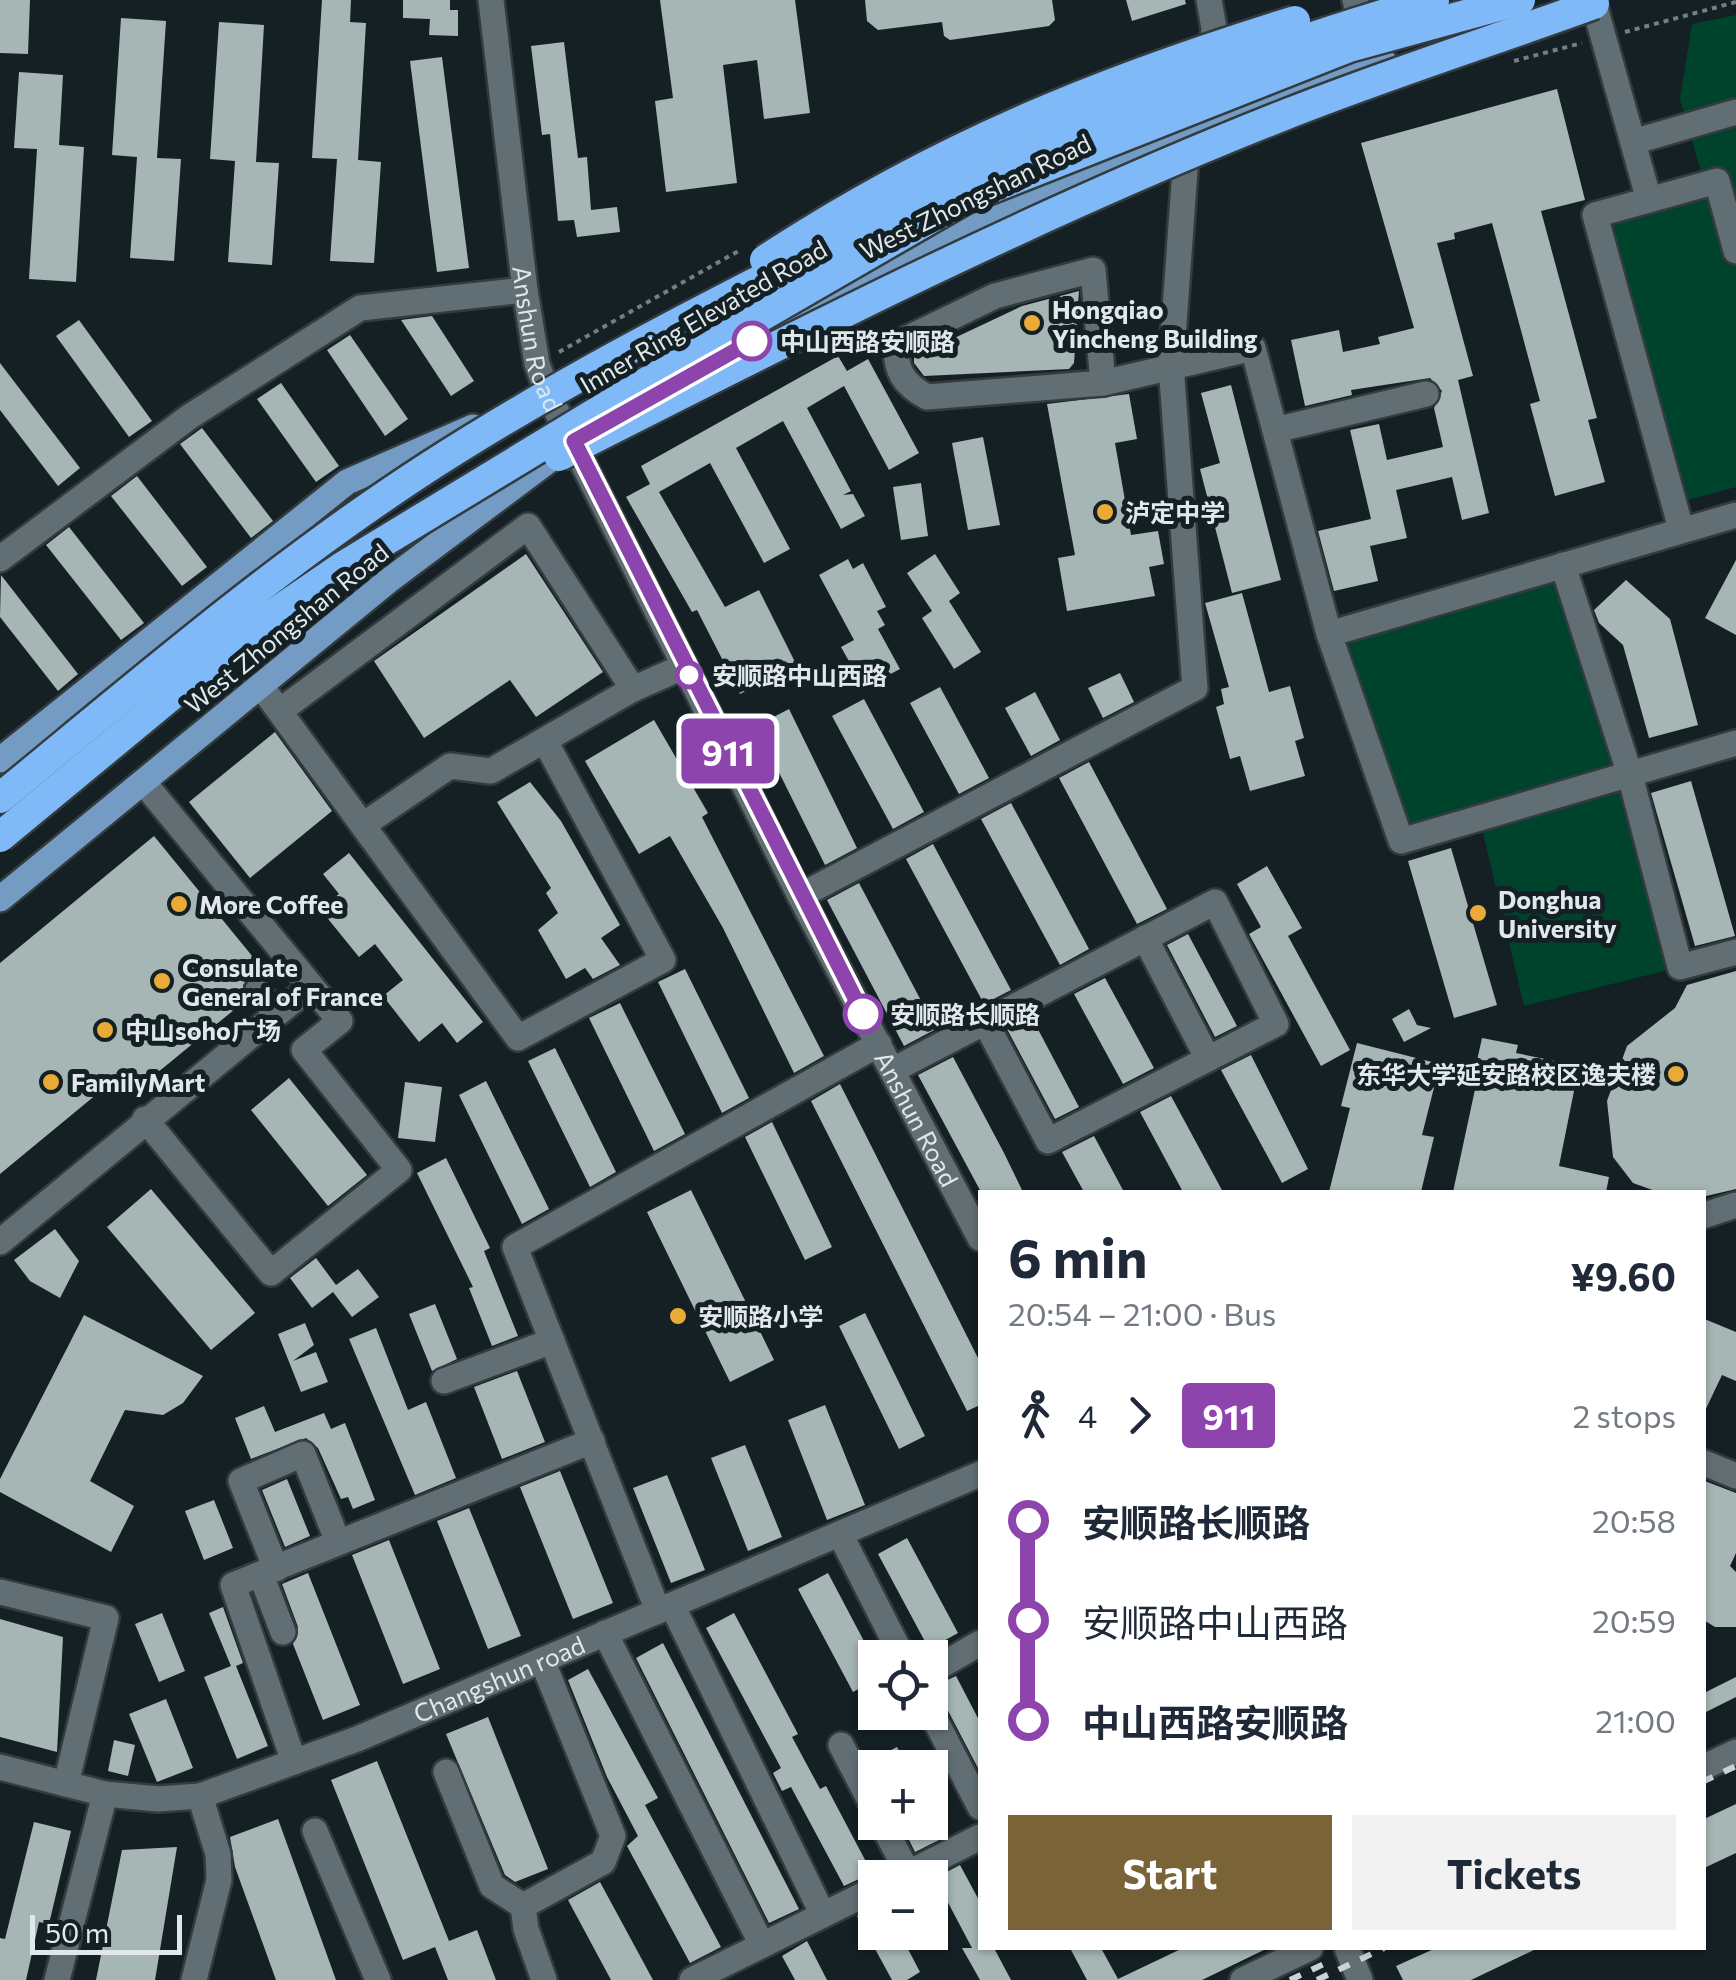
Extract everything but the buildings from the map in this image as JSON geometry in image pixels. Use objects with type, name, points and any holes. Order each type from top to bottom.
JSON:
[{"type":"highway","points":[[646,338],[838,212],[968,142],[1146,67],[1376,0]]},
{"type":"highway","points":[[1348,28],[1414,0]]},
{"type":"highway","name":"Inner Ring Elevated Road","points":[[0,798],[212,623],[306,553],[428,467],[646,338],[966,176],[1160,90],[1434,0]]},
{"type":"highway","name":"Inner Ring Elevated Road","points":[[0,837],[220,653],[342,566],[640,386],[964,199],[1349,46],[1520,0]]},
{"type":"highway","points":[[342,566],[908,282],[1186,156],[1288,114],[1603,2]]},
{"type":"main road","name":"West Zhongshan Road","points":[[0,760],[347,482],[548,394],[848,231],[1111,112],[1348,28],[1456,0]]},
{"type":"main road","name":"West Zhongshan Road","points":[[0,899],[388,581],[574,441],[964,230],[1164,140],[1268,100],[1603,2]]},
{"type":"street","name":"Anshun Road","points":[[491,0],[525,290],[538,364],[548,394],[800,896],[978,1234]]},
{"type":"street","points":[[1209,0],[1214,28],[1211,77]]},
{"type":"street","points":[[1348,28],[1355,0]]},
{"type":"street","points":[[1603,2],[1603,38],[1649,200]]},
{"type":"street","points":[[1633,142],[1736,112]]},
{"type":"street","points":[[800,896],[1195,688],[1171,365],[1186,156]]},
{"type":"street","points":[[1681,529],[1595,216],[1717,181],[1736,252]]},
{"type":"street","points":[[1103,383],[1094,270],[995,296],[896,344],[895,366],[911,388],[927,397],[1103,383],[1253,348],[1328,634],[1401,841],[1736,744]]},
{"type":"street","points":[[0,559],[189,417],[360,308],[525,290]]},
{"type":"street","points":[[1276,430],[1426,394]]},
{"type":"street","points":[[1328,634],[1736,515]]},
{"type":"street","points":[[280,712],[528,526],[634,688]]},
{"type":"street","points":[[1563,565],[1630,775],[1680,967],[1736,952]]},
{"type":"street","points":[[363,825],[450,766],[492,771],[634,688],[685,666]]},
{"type":"street","points":[[261,686],[518,1038],[662,960],[545,741]]},
{"type":"street","points":[[144,782],[340,1021],[304,1050],[399,1170],[272,1273],[146,1120]]},
{"type":"street","points":[[892,1070],[1215,902],[1276,1024],[1048,1140],[985,1022]]},
{"type":"street","points":[[1145,938],[1208,1059]]},
{"type":"street","points":[[0,1242],[311,986]]},
{"type":"street","points":[[258,990],[276,1013]]},
{"type":"street","points":[[823,1915],[665,1608],[514,1247],[880,1044]]},
{"type":"street","points":[[1706,1215],[1736,1205]]},
{"type":"street","points":[[444,1381],[552,1341]]},
{"type":"street","points":[[294,1762],[233,1585],[592,1441]]},
{"type":"street","points":[[283,1632],[241,1481],[303,1454],[338,1542]]},
{"type":"street","points":[[1706,1464],[1736,1476]]},
{"type":"street","name":"Changshun road","points":[[0,1767],[105,1794],[158,1799],[200,1796],[294,1762],[542,1660],[978,1475]]},
{"type":"street","points":[[840,1534],[894,1640]]},
{"type":"street","points":[[0,1592],[106,1618],[66,1784]]},
{"type":"street","points":[[605,1633],[762,1945]]},
{"type":"street","points":[[948,1662],[978,1644]]},
{"type":"street","points":[[523,1906],[603,1862],[613,1836],[542,1660]]},
{"type":"street","points":[[940,1730],[978,1803]]},
{"type":"street","points":[[841,1745],[858,1778]]},
{"type":"street","points":[[1706,1766],[1736,1752]]},
{"type":"street","points":[[446,1772],[492,1886],[523,1906],[526,1929],[544,1980]]},
{"type":"street","points":[[56,1980],[105,1794]]},
{"type":"street","points":[[194,1980],[219,1880],[218,1854],[200,1796]]},
{"type":"street","points":[[315,1830],[378,1980]]},
{"type":"street","points":[[933,1860],[978,1838]]},
{"type":"street","points":[[692,1980],[858,1898]]},
{"type":"street","points":[[1242,1980],[1306,1950]]},
{"type":"street","points":[[1348,1950],[1360,1980]]},
{"type":"path","points":[[1507,63],[1736,2]]},
{"type":"green space","points":[[1736,15],[1736,487],[1688,500],[1609,224],[1709,199],[1680,99],[1692,24]]},
{"type":"green space","points":[[1563,565],[1680,967],[1524,1006],[1480,820],[1401,841],[1329,634]]},
{"type":"railway","points":[[1706,1780],[1736,1766]]},
{"type":"railway","points":[[1317,1980],[1380,1950]]},
{"type":"railway","points":[[1290,1980],[1326,1963]]},
{"type":"bus line","name":"911","points":[[752,341],[574,441],[800,896],[863,1014]]},
{"type":"place","name":"Hongqiao Yincheng Building","points":[[1032,323]]},
{"type":"place","name":"中山西路安顺路","points":[[752,341]]},
{"type":"place","name":"泸定中学","points":[[1105,512]]},
{"type":"place","name":"安顺路中山西路","points":[[689,675]]},
{"type":"place","name":"More Coffee","points":[[179,904]]},
{"type":"place","name":"Donghua University","points":[[1478,913]]},
{"type":"place","name":"Consulate General of France","points":[[162,981]]},
{"type":"place","name":"安顺路长顺路","points":[[863,1014]]},
{"type":"place","name":"中山soho广场","points":[[105,1030]]},
{"type":"place","name":"东华大学延安路校区逸夫楼","points":[[1676,1074]]},
{"type":"place","name":"FamilyMart","points":[[51,1082]]},
{"type":"place","name":"安顺路小学","points":[[678,1316]]}]
